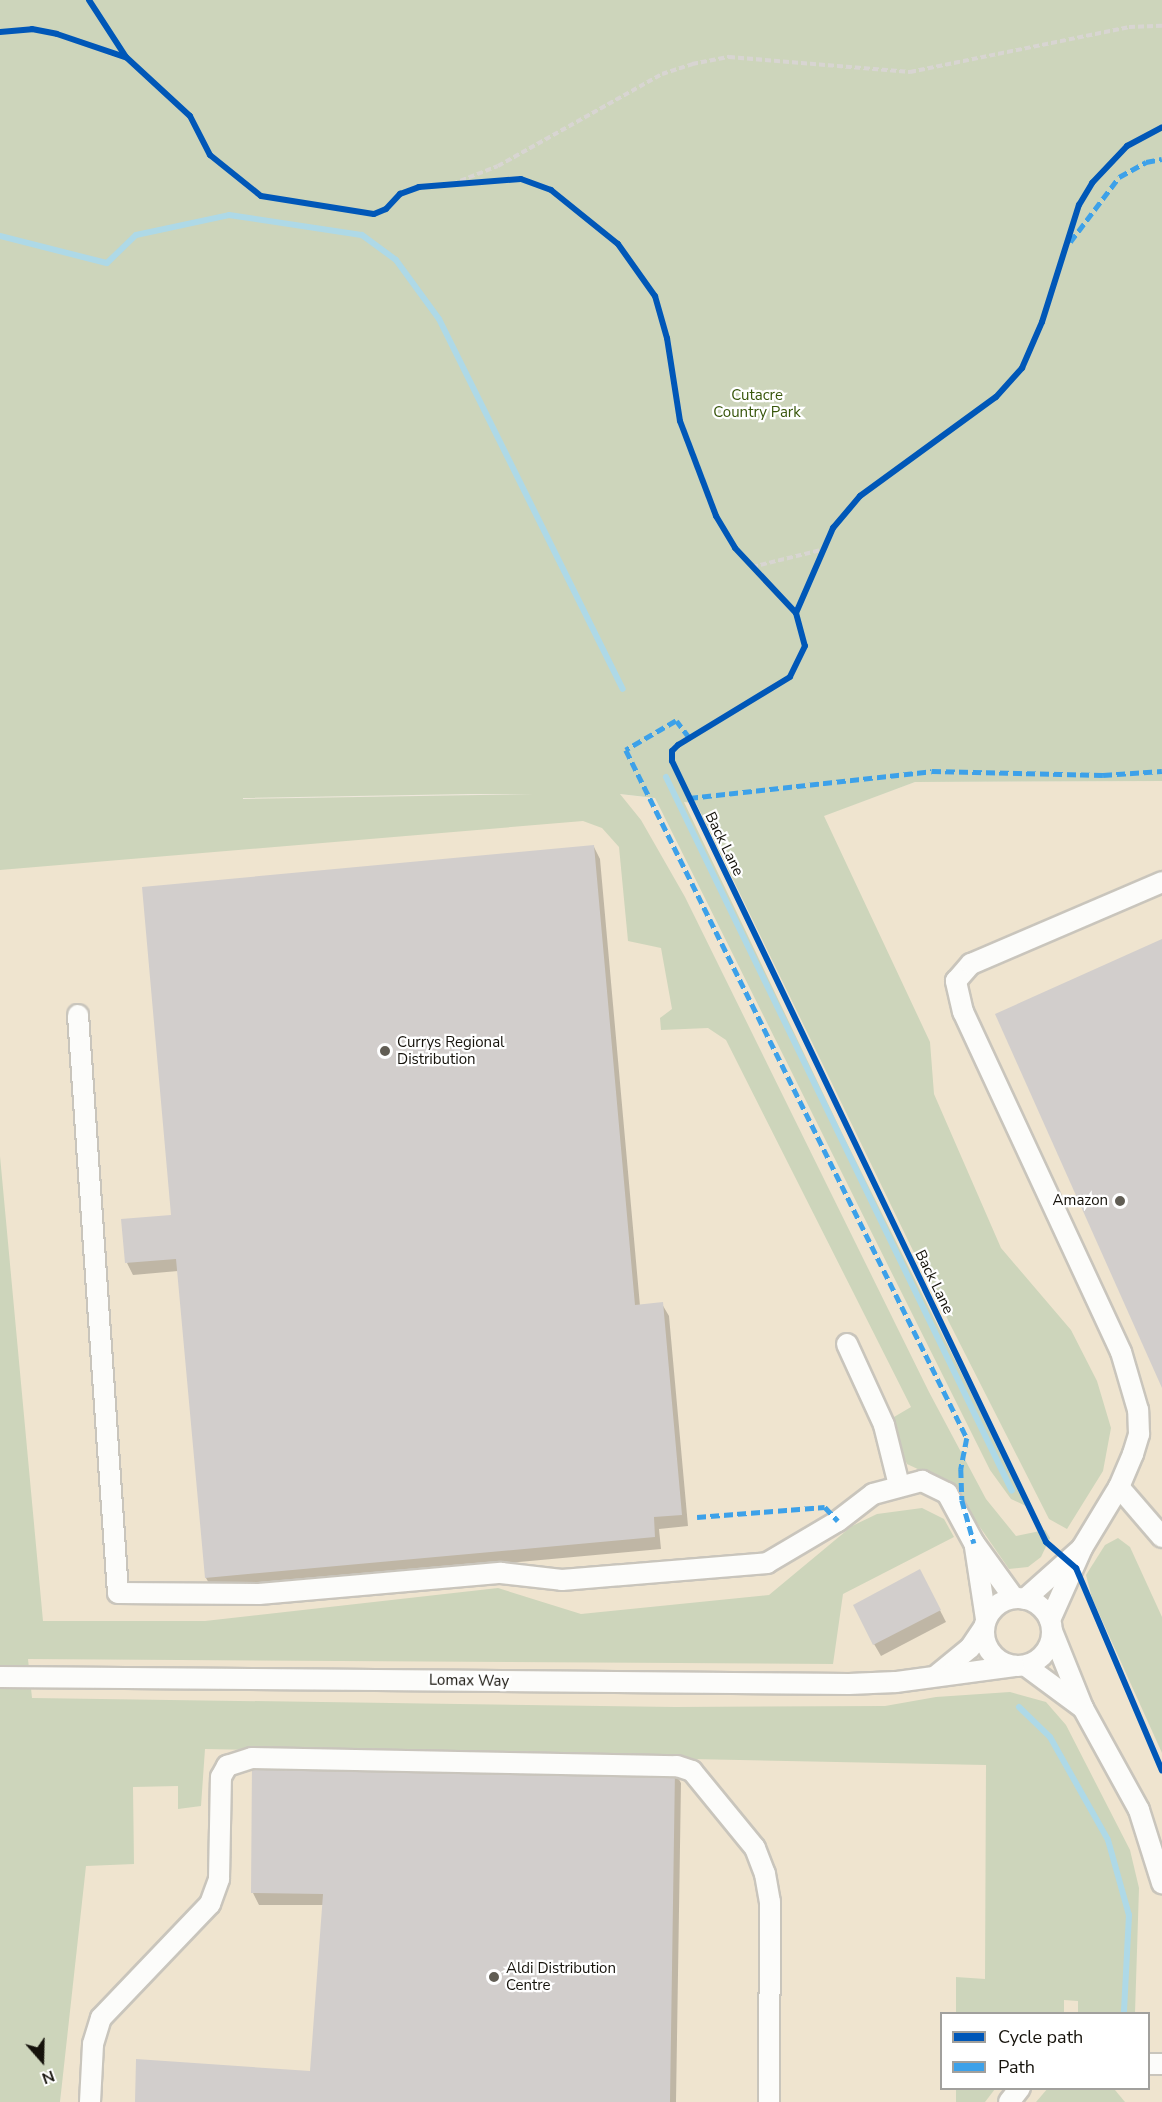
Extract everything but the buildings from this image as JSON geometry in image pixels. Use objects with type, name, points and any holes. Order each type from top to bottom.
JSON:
[{"type":"street","points":[[1020,1666],[1045,1653],[1051,1625],[1082,1548],[1119,1487],[1139,1434],[1133,1384],[963,1012],[956,981],[971,964],[1162,882]]},
{"type":"street","points":[[78,1015],[117,1593],[259,1593],[501,1573],[562,1580],[767,1563],[838,1521],[873,1494],[899,1485],[922,1482],[947,1493],[974,1543],[1020,1598],[1036,1603],[1051,1625],[1083,1708],[1139,1810],[1162,1883]]},
{"type":"street","points":[[847,1344],[884,1425],[899,1485]]},
{"type":"street","points":[[1119,1487],[1162,1538]]},
{"type":"street","points":[[974,1543],[988,1648],[1003,1663],[1020,1666],[1083,1708]]},
{"type":"street","points":[[936,1675],[970,1648],[998,1604],[1020,1598],[1082,1548]]},
{"type":"street","name":"Lomax Way","points":[[0,1677],[849,1684],[1020,1666]]},
{"type":"street","points":[[90,2102],[93,2044],[101,2018],[210,1904],[219,1879],[221,1777],[227,1766],[252,1758],[677,1766],[692,1771],[755,1848],[765,1874],[770,1902],[769,2102]]},
{"type":"street","points":[[1009,2102],[1018,2090]]},
{"type":"path","points":[[452,184],[498,166],[662,74],[692,64],[729,57],[910,72],[1129,27],[1162,26]]},
{"type":"path","points":[[441,185],[492,180]]},
{"type":"path","points":[[817,560],[825,543]]},
{"type":"path","points":[[752,567],[821,550]]},
{"type":"path","points":[[747,561],[760,577]]},
{"type":"shaded area","points":[[1162,781],[1162,2102],[60,2102],[64,2055],[0,1358],[0,802],[619,794],[817,818],[915,782]]},
{"type":"green space","name":"Cutacre Country Park","points":[[0,0],[1162,0],[1162,781],[915,782],[824,816],[930,1042],[934,1094],[1001,1248],[1071,1330],[1097,1381],[1111,1428],[1103,1471],[1067,1529],[1049,1519],[920,1265],[696,803],[684,802],[842,1133],[1028,1507],[1011,1499],[990,1470],[655,798],[620,794],[641,820],[685,897],[929,1392],[986,1499],[1016,1536],[1045,1530],[1050,1538],[1041,1557],[1028,1567],[1009,1569],[950,1484],[907,1464],[898,1444],[894,1417],[911,1407],[726,1040],[708,1028],[661,1030],[660,1018],[672,1009],[661,948],[628,941],[619,847],[602,828],[583,821],[0,870]],"holes":[[[469,794],[534,794],[243,799]]]},
{"type":"green space","points":[[0,1156],[43,1621],[205,1621],[498,1588],[581,1614],[769,1595],[852,1526],[877,1514],[922,1508],[944,1519],[954,1537],[843,1594],[833,1664],[28,1659],[32,1698],[675,1707],[885,1706],[936,1697],[1010,1692],[1046,1702],[1066,1725],[1130,1850],[1139,1888],[1135,2012],[1078,2012],[1078,2001],[1064,2000],[1064,2012],[956,2012],[956,1977],[985,1979],[986,1765],[205,1749],[201,1806],[178,1809],[178,1786],[133,1787],[134,1864],[86,1866],[60,2102],[0,2102]]},
{"type":"green space","points":[[1118,1538],[1130,1547],[1162,1617],[1162,1753],[1092,1598],[1086,1575],[1105,1545]]},
{"type":"green space","points":[[956,2090],[994,2090],[985,2102],[956,2102]]},
{"type":"green space","points":[[1046,2090],[1115,2090],[1125,2102],[1036,2102]]},
{"type":"waterway","points":[[0,236],[107,263],[136,235],[229,215],[362,235],[396,260],[439,319],[623,689]]},
{"type":"waterway","points":[[666,777],[1012,1491]]},
{"type":"waterway","points":[[1019,1707],[1050,1737],[1108,1840],[1129,1915],[1124,2012]]},
{"type":"marked path","points":[[1070,242],[1119,177],[1146,162],[1162,159]]},
{"type":"marked path","points":[[689,738],[676,721],[626,750],[967,1438],[961,1469],[962,1500],[974,1543]]},
{"type":"marked path","points":[[689,798],[932,771],[1103,775],[1162,771]]},
{"type":"marked path","points":[[697,1517],[825,1507],[838,1521]]},
{"type":"cycle path","name":"Back Lane","points":[[89,0],[126,57],[190,116],[210,155],[261,196],[374,214],[386,209],[400,194],[419,187],[521,179],[551,190],[618,244],[655,296],[667,338],[680,421],[716,516],[735,548],[796,613],[805,646],[790,677],[678,745],[672,751],[672,761],[1046,1542],[1076,1568],[1162,1771]]},
{"type":"cycle path","points":[[0,32],[32,29],[57,34],[125,57]]},
{"type":"cycle path","points":[[796,613],[833,528],[860,496],[996,397],[1022,368],[1042,322],[1079,205],[1092,183],[1127,146],[1162,127]]},
{"type":"place","name":"Currys Regional Distribution","points":[[385,1051]]},
{"type":"place","name":"Amazon","points":[[1120,1201]]},
{"type":"place","name":"Aldi Distribution Centre","points":[[494,1977]]}]
